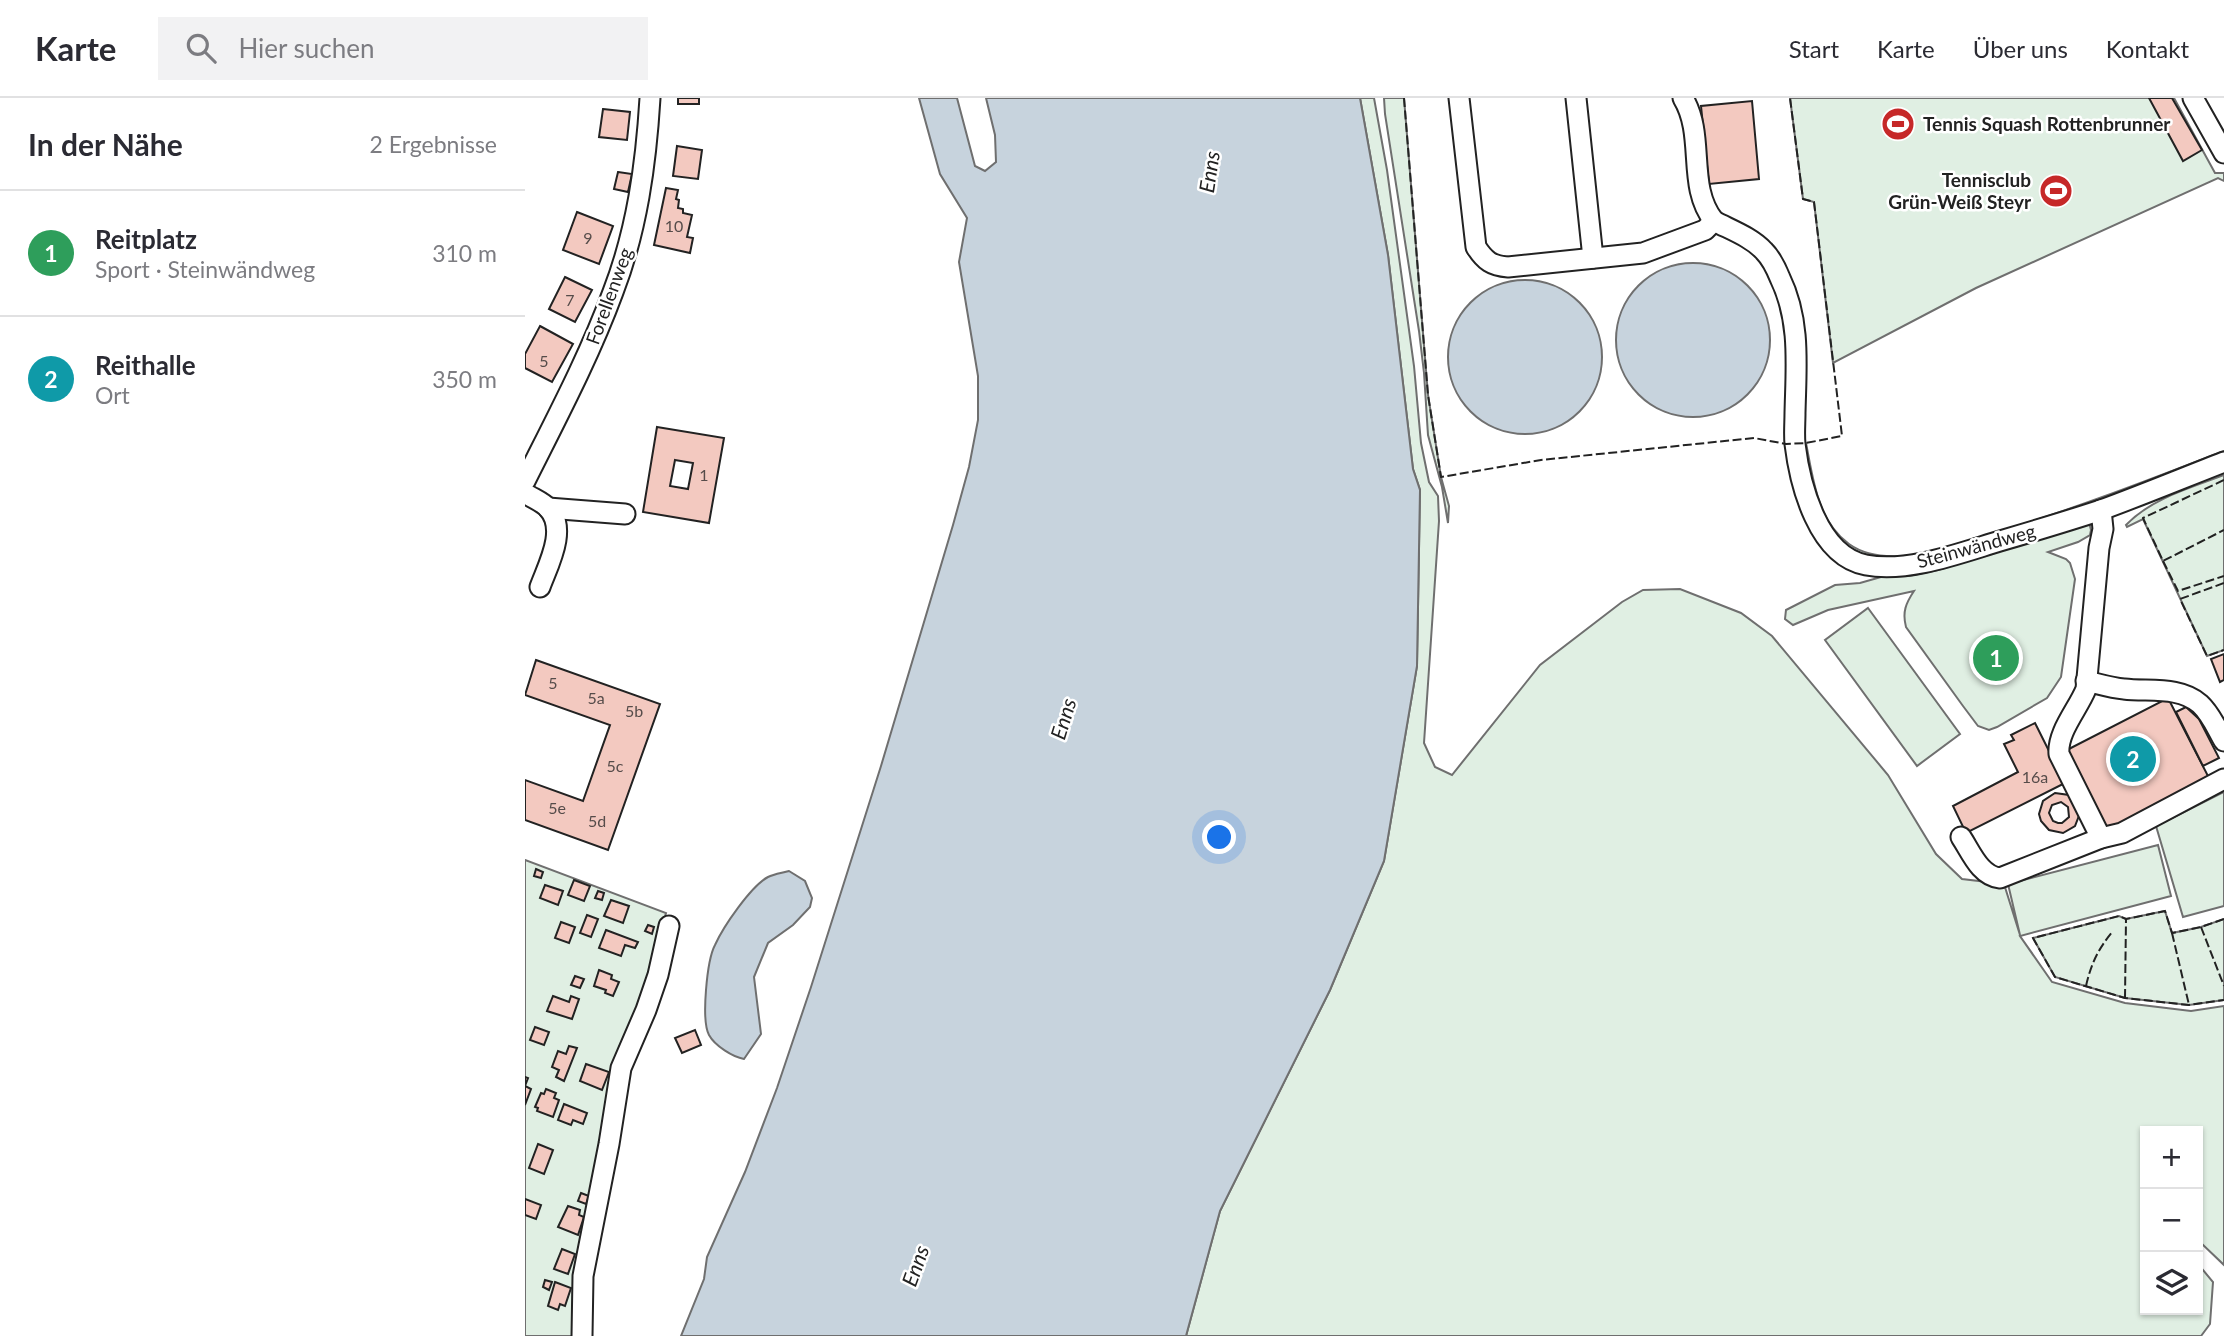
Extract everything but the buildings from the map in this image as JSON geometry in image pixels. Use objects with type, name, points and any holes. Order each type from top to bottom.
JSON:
[{"type":"street","name":"Forellenweg","points":[[525,481],[588,355],[614,290],[628,246],[643,179],[650,98]]},
{"type":"street","points":[[1459,98],[1476,247],[1483,259],[1495,266],[1508,267],[1643,253],[1705,230],[1714,221],[1700,197],[1693,115],[1683,98]]},
{"type":"street","points":[[1576,98],[1593,258]]},
{"type":"street","points":[[2193,98],[2224,153]]},
{"type":"street","name":"Steinwändweg","points":[[1714,221],[1750,240],[1764,251],[1773,263],[1788,297],[1796,334],[1795,443],[1813,515],[1838,551],[1864,565],[1919,564],[1963,552],[2101,510],[2224,461]]},
{"type":"street","points":[[525,493],[548,508],[556,520],[557,537],[540,587]]},
{"type":"street","points":[[548,508],[625,514]]},
{"type":"street","points":[[2101,510],[2103,529],[2086,681],[2080,705],[2058,743],[2059,754],[2101,838]]},
{"type":"street","points":[[2086,681],[2123,689],[2163,691],[2185,696],[2200,704],[2224,741]]},
{"type":"street","points":[[1961,837],[1984,872],[2000,878],[2101,838],[2122,834],[2224,779]]},
{"type":"street","points":[[582,1336],[583,1276],[621,1068],[650,999],[669,926]]},
{"type":"green space","points":[[1360,98],[1374,98],[1387,170],[1414,366],[1421,443],[1429,482],[1438,496],[1439,521],[1424,743],[1435,767],[1452,775],[1540,665],[1622,602],[1643,590],[1680,589],[1741,613],[1772,636],[1888,775],[1936,854],[1962,879],[2004,884],[2020,935],[2008,884],[2158,845],[2171,896],[2020,936],[2052,982],[2125,1003],[2191,1011],[2224,1006],[2224,1265],[2203,1245],[2203,1126],[2140,1126],[2140,1315],[2203,1315],[2203,1270],[2213,1282],[2210,1324],[2201,1336],[1186,1336],[1220,1211],[1330,990],[1384,861],[1417,666],[1420,490],[1413,469],[1388,255]]},
{"type":"green space","points":[[1384,98],[1404,98],[1428,395],[1441,477],[1449,506],[1448,523],[1442,487],[1428,435],[1419,331]]},
{"type":"green space","points":[[1790,98],[2174,98],[2215,173],[2224,173],[2224,181],[2218,178],[1976,288],[1833,363],[1814,202],[1803,199]]},
{"type":"green space","points":[[1803,443],[1806,443],[1814,484],[1823,511],[1838,534],[1849,544],[1886,556],[1934,551],[1906,559],[1874,558],[1841,542],[1827,524],[1812,486]]},
{"type":"green space","points":[[2224,451],[2224,454],[2046,520],[1969,541],[2083,504]]},
{"type":"green space","points":[[2224,475],[2224,650],[2207,656],[2143,519],[2127,527],[2126,525],[2159,501]]},
{"type":"green space","points":[[2089,522],[2090,535],[2048,552],[2070,563],[2075,579],[2061,677],[2047,698],[1989,730],[1978,726],[1906,627],[1905,608],[1914,591],[1828,610],[1793,625],[1785,619],[1786,610],[1835,585],[1938,570]]},
{"type":"green space","points":[[1868,608],[1960,734],[1917,766],[1825,640]]},
{"type":"green space","points":[[2224,792],[2224,906],[2183,917],[2156,826]]},
{"type":"green space","points":[[525,860],[666,913],[632,1034],[620,1045],[615,1064],[577,1336],[525,1336]]},
{"type":"green space","points":[[2165,911],[2172,933],[2224,919],[2224,1000],[2189,1005],[2125,998],[2055,977],[2033,938],[2119,916],[2126,919]]},
{"type":"water","name":"Enns","points":[[919,98],[957,98],[975,166],[985,171],[996,162],[995,135],[986,98],[1360,98],[1388,255],[1413,469],[1420,490],[1417,666],[1384,861],[1330,990],[1220,1211],[1186,1336],[681,1336],[704,1279],[707,1257],[745,1172],[777,1088],[811,987],[881,766],[969,467],[978,420],[978,376],[959,262],[967,218],[940,174]]},
{"type":"water","points":[[1693,263],[1722,269],[1747,286],[1764,311],[1770,340],[1764,369],[1747,394],[1722,411],[1693,417],[1664,411],[1639,394],[1622,369],[1616,340],[1622,311],[1639,286],[1664,269]]},
{"type":"water","points":[[1525,280],[1554,286],[1579,303],[1596,328],[1602,357],[1596,386],[1579,411],[1554,428],[1525,434],[1496,428],[1471,411],[1454,386],[1448,357],[1454,328],[1471,303],[1496,286]]},
{"type":"water","points":[[789,871],[805,881],[812,898],[810,907],[793,925],[768,943],[754,977],[761,1034],[744,1059],[740,1058],[720,1047],[709,1035],[705,1017],[712,953],[731,918],[754,889],[768,877]]},
{"type":"fence","points":[[1404,98],[1428,395],[1441,477],[1541,460],[1754,438],[1786,444],[1842,436],[1814,202],[1803,199],[1790,98]]},
{"type":"fence","points":[[2224,480],[2143,518],[2163,561],[2224,530]]},
{"type":"fence","points":[[2163,561],[2178,591],[2224,576]]},
{"type":"fence","points":[[2224,583],[2180,599],[2207,656],[2224,650]]},
{"type":"fence","points":[[2224,919],[2172,933],[2165,911],[2126,919],[2119,916],[2033,938],[2055,977],[2125,998],[2189,1005],[2224,1000]]},
{"type":"fence","points":[[2125,998],[2126,919]]},
{"type":"fence","points":[[2201,927],[2224,986]]},
{"type":"fence","points":[[2086,986],[2096,957],[2113,931]]},
{"type":"fence","points":[[2172,933],[2189,1005]]},
{"type":"place","name":"Tennis Squash Rottenbrunner","points":[[1898,124]]},
{"type":"place","name":"Tennisclub Grün-Weiß Steyr","points":[[2056,191]]},
{"type":"place","name":"Reitplatz","points":[[1996,658]]},
{"type":"place","name":"Reithalle","points":[[2133,759]]}]
